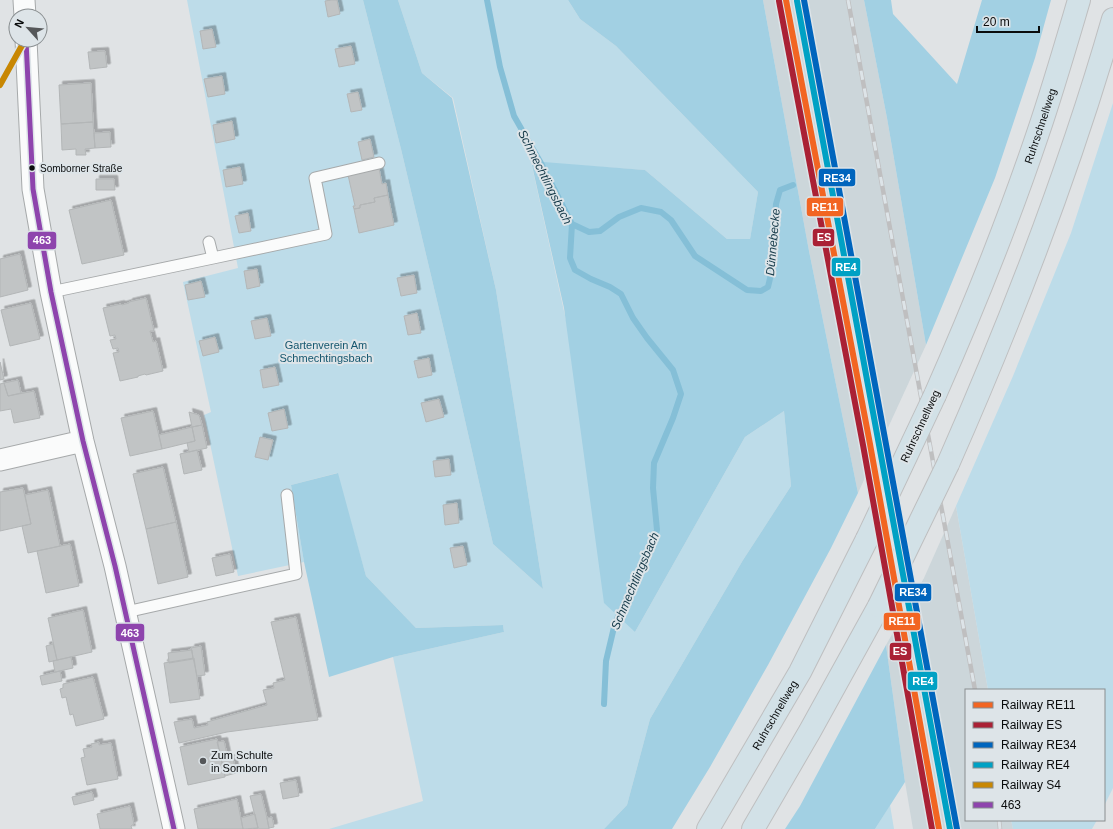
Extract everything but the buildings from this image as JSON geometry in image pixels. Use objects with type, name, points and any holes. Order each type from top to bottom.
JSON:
[{"type":"highway","name":"Ruhrschnellweg","points":[[708,829],[800,672],[867,539],[935,395],[983,280],[1026,169],[1079,0]]},
{"type":"highway","points":[[753,829],[802,745],[879,606],[948,464],[1010,318],[1047,222],[1085,110],[1113,19]]},
{"type":"street","points":[[27,48],[33,189],[51,292],[83,441],[126,612],[174,829]]},
{"type":"street","points":[[0,460],[83,441]]},
{"type":"lane","points":[[51,292],[326,234],[314,178],[380,163]]},
{"type":"lane","points":[[209,242],[213,258]]},
{"type":"lane","points":[[126,612],[296,574],[288,495]]},
{"type":"shaded area","points":[[363,0],[398,0],[422,73],[452,98],[496,290],[543,589],[493,544],[401,149]]},
{"type":"shaded area","points":[[568,0],[763,0],[809,251],[858,493],[831,548],[768,665],[710,767],[672,829],[604,829],[627,805],[650,719],[743,560],[791,486],[784,411],[745,437],[635,632],[604,603],[564,308],[531,161],[645,170],[727,239],[750,239],[758,192],[616,46],[580,19]]},
{"type":"shaded area","points":[[763,0],[864,0],[887,118],[926,345],[858,493],[809,251]]},
{"type":"shaded area","points":[[864,0],[891,0],[893,14],[957,84],[982,0],[1051,0],[1035,58],[995,178],[926,345],[887,118]]},
{"type":"shaded area","points":[[338,473],[366,576],[416,628],[503,625],[504,632],[393,657],[329,677],[304,562],[291,485]]},
{"type":"shaded area","points":[[956,506],[988,689],[965,689],[965,821],[1011,821],[1013,829],[913,829],[886,645],[924,578]]},
{"type":"shaded area","points":[[886,645],[905,782],[875,829],[785,829],[800,806]]},
{"type":"green space","name":"Gartenverein Am Schmechtingsbach","points":[[187,0],[363,0],[401,149],[493,544],[543,589],[496,290],[453,98],[422,73],[398,0],[568,0],[580,19],[616,46],[758,192],[750,239],[727,239],[645,170],[531,162],[635,632],[745,437],[784,411],[791,486],[743,560],[650,719],[627,805],[604,829],[329,829],[423,801],[393,657],[504,632],[503,625],[416,628],[366,576],[337,473],[291,485],[304,562],[238,576],[204,415],[211,412],[183,282],[238,268]]},
{"type":"green space","points":[[1113,103],[1113,788],[1105,804],[1105,689],[988,689],[956,506],[1013,376],[1071,233]]},
{"type":"green space","points":[[890,805],[894,829],[875,829]]},
{"type":"green space","points":[[1011,821],[1096,821],[1092,829],[1013,829]]},
{"type":"waterway","name":"Schmechtlingsbach","points":[[487,0],[500,67],[514,116],[542,165],[572,224],[570,258],[575,270],[621,294],[633,318],[673,370],[681,394],[673,418],[654,463],[653,488],[657,530],[650,550],[615,623],[606,661],[604,704]]},
{"type":"waterway","name":"Dünnebecke","points":[[572,224],[589,232],[600,231],[619,217],[641,208],[661,212],[671,220],[695,256],[747,290],[761,291],[768,287],[772,270],[776,204],[780,190],[793,185]]},
{"type":"railway","points":[[848,0],[975,689]]},
{"type":"railway","points":[[999,821],[1000,829]]},
{"type":"rail line","name":"RE11","points":[[786,0],[870,444],[939,829]]},
{"type":"rail line","name":"RE34","points":[[804,0],[957,829]]},
{"type":"rail line","name":"ES","points":[[779,1],[863,445],[932,829]]},
{"type":"rail line","name":"RE4","points":[[797,1],[950,829]]},
{"type":"rail line","name":"S4","points":[[0,85],[21,48]]},
{"type":"transit line","name":"463","points":[[26,48],[33,189],[51,292],[83,441],[115,566],[174,829]]},
{"type":"place","name":"Somborner Straße","points":[[32,168]]},
{"type":"place","name":"Zum Schulte in Somborn","points":[[203,761]]}]
